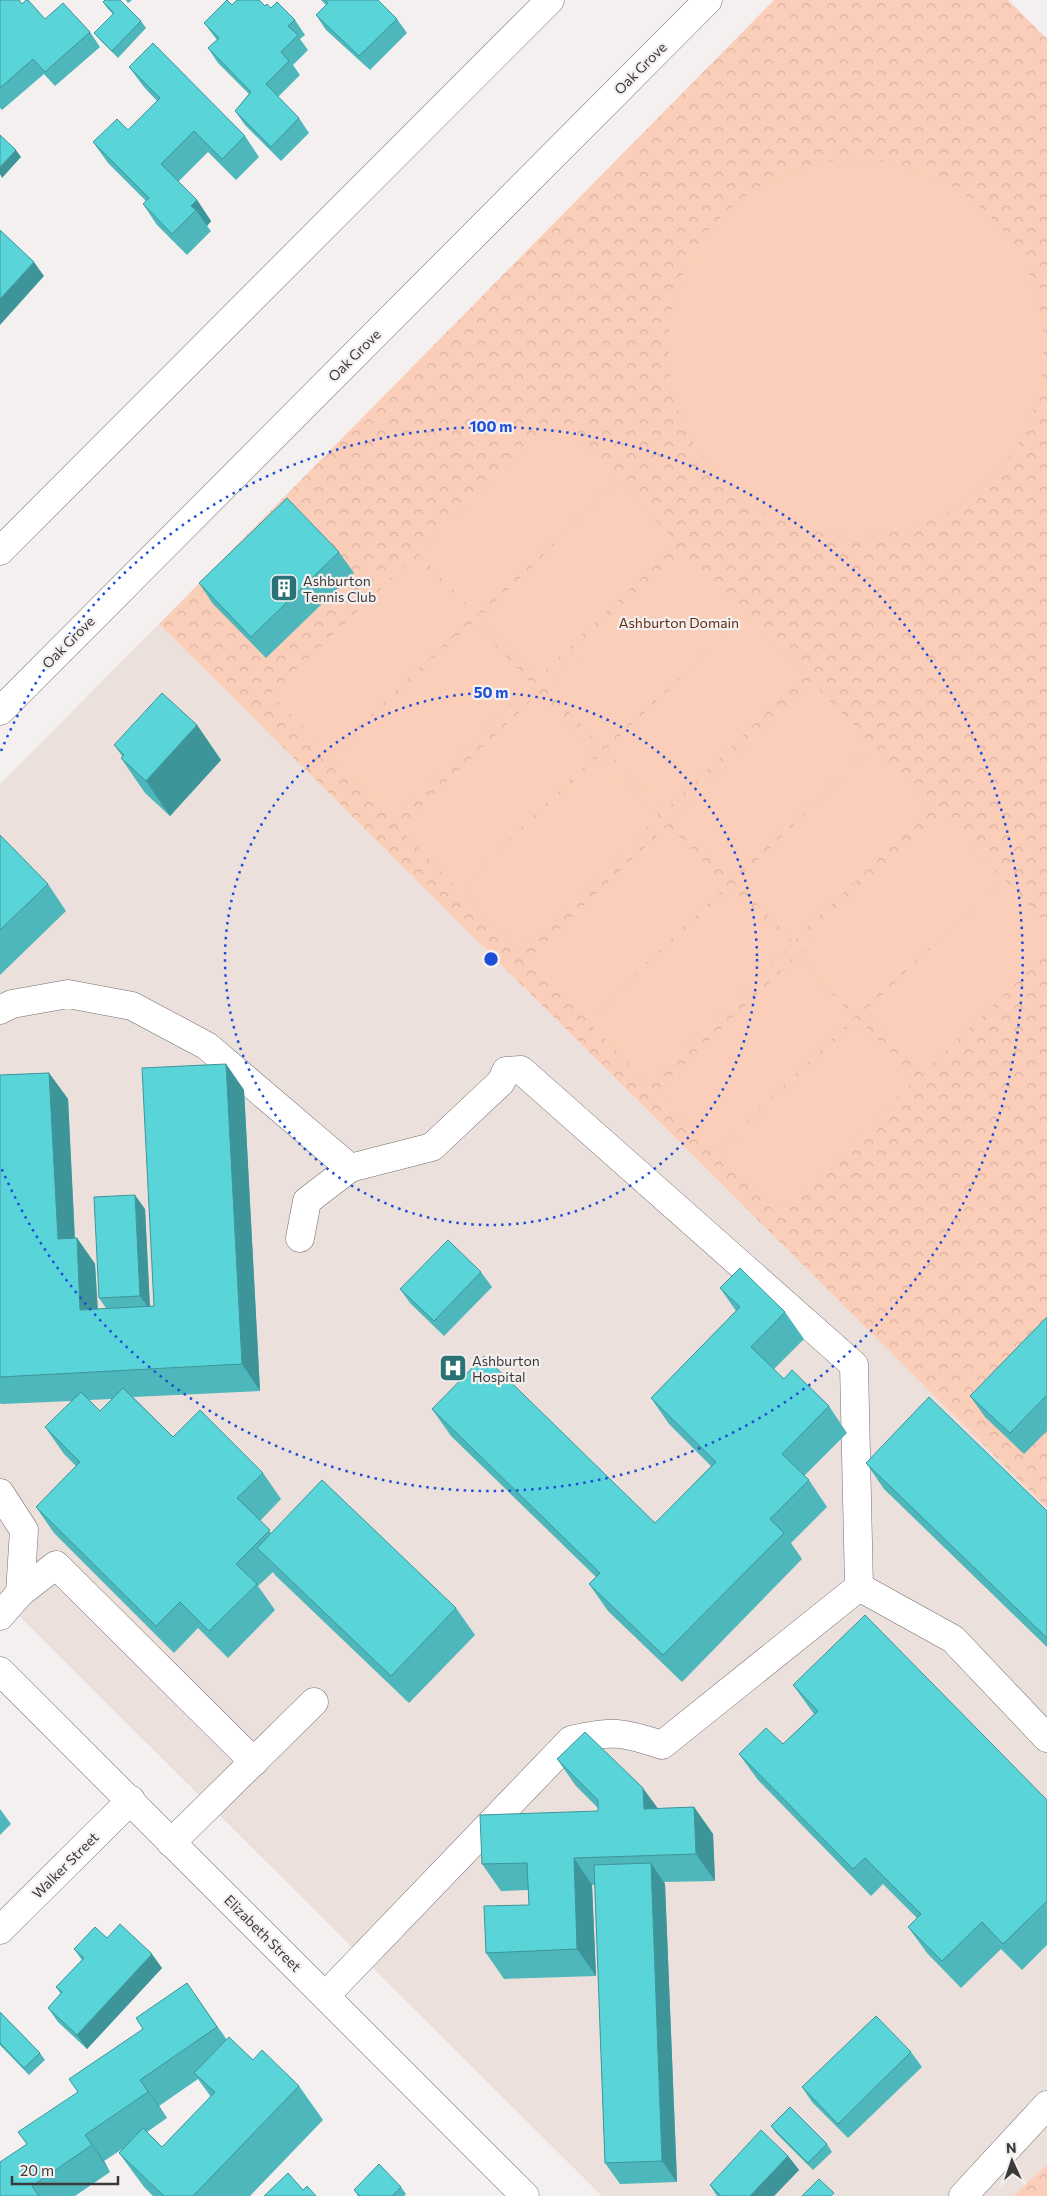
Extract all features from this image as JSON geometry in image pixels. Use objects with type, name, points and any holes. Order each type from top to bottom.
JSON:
[{"type":"street","points":[[0,551],[550,0]]},
{"type":"street","name":"Oak Grove","points":[[0,710],[708,0]]},
{"type":"street","points":[[0,1010],[12,1004],[68,994],[132,1006],[208,1046],[350,1168]]},
{"type":"street","points":[[300,1238],[307,1201],[350,1168],[432,1147],[501,1082],[506,1071],[521,1070],[854,1365],[859,1587]]},
{"type":"street","points":[[0,1493],[24,1530],[20,1593]]},
{"type":"street","points":[[0,1616],[20,1593],[56,1565],[254,1762]]},
{"type":"street","points":[[859,1587],[954,1639],[1047,1738]]},
{"type":"street","points":[[326,1995],[570,1740],[598,1734],[628,1734],[662,1745],[859,1587]]},
{"type":"street","name":"Elizabeth Street","points":[[0,1671],[525,2196]]},
{"type":"street","points":[[171,1843],[314,1702]]},
{"type":"street","name":"Walker Street","points":[[0,1930],[131,1800]]},
{"type":"street","points":[[962,2196],[1047,2105]]},
{"type":"shaded area","name":"Ashburton Hospital","points":[[159,624],[1047,1508],[1047,2164],[1014,2196],[602,2196],[0,1597],[0,784]]},
{"type":"green space","name":"Ashburton Domain","points":[[774,0],[1008,0],[1047,39],[1047,1508],[159,624]]},
{"type":"green space","points":[[856,160],[893,164],[928,175],[960,192],[989,215],[1012,244],[1029,276],[1040,311],[1044,348],[1040,385],[1029,420],[1012,452],[989,481],[960,504],[928,521],[893,532],[856,536],[819,532],[784,521],[752,504],[723,481],[700,452],[683,420],[672,385],[668,348],[672,311],[683,276],[700,244],[723,215],[752,192],[784,175],[819,164]]},
{"type":"green space","points":[[558,419],[617,479],[477,614],[418,554]]},
{"type":"green space","points":[[619,482],[678,543],[538,677],[480,617]]},
{"type":"green space","points":[[684,553],[743,613],[603,748],[545,687]]},
{"type":"green space","points":[[411,560],[469,620],[330,754],[271,694]]},
{"type":"green space","points":[[746,615],[805,676],[665,810],[606,750]]},
{"type":"green space","points":[[473,622],[531,683],[392,817],[333,757]]},
{"type":"green space","points":[[813,683],[871,744],[732,878],[673,818]]},
{"type":"green space","points":[[539,693],[597,754],[458,889],[399,828]]},
{"type":"green space","points":[[875,747],[933,807],[793,941],[735,881]]},
{"type":"green space","points":[[600,756],[659,816],[519,951],[461,891]]},
{"type":"green space","points":[[941,816],[1000,876],[860,1011],[802,950]]},
{"type":"green space","points":[[668,825],[726,886],[587,1020],[528,959]]},
{"type":"green space","points":[[1003,879],[1047,924],[1047,953],[922,1074],[863,1013]]},
{"type":"green space","points":[[729,888],[788,948],[648,1083],[589,1023]]},
{"type":"green space","points":[[796,957],[855,1017],[715,1151],[656,1091]]},
{"type":"green space","points":[[858,1019],[916,1079],[777,1214],[718,1154]]},
{"type":"green space","points":[[1047,2164],[1047,2196],[1014,2196]]},
{"type":"building","points":[[0,0],[19,0],[22,4],[28,0],[45,19],[63,3],[90,32],[45,72],[33,59],[0,88]]},
{"type":"building","points":[[105,0],[120,0],[141,21],[112,51],[94,33],[114,13],[103,2]]},
{"type":"building","points":[[227,0],[232,5],[237,0],[259,0],[265,6],[267,4],[271,8],[277,2],[295,20],[288,26],[298,35],[281,52],[289,61],[266,84],[299,118],[271,147],[235,111],[251,92],[208,48],[219,38],[204,23]]},
{"type":"building","points":[[325,0],[378,0],[397,19],[359,56],[316,15],[328,3]]},
{"type":"building","points":[[153,43],[245,136],[222,159],[194,131],[161,164],[197,200],[191,206],[196,210],[172,234],[143,204],[149,198],[93,142],[117,119],[128,130],[160,98],[129,67]]},
{"type":"building","points":[[0,135],[16,150],[0,167]]},
{"type":"building","points":[[0,230],[34,262],[0,299]]},
{"type":"building","name":"Ashburton Tennis Club","points":[[287,498],[339,552],[251,637],[199,583]]},
{"type":"building","points":[[162,693],[197,725],[146,781],[121,758],[124,755],[114,745]]},
{"type":"building","points":[[0,835],[48,884],[0,930]]},
{"type":"building","points":[[226,1064],[242,1364],[0,1377],[0,1075],[49,1073],[58,1239],[77,1238],[80,1310],[154,1306],[142,1068]]},
{"type":"building","points":[[135,1195],[140,1296],[99,1298],[94,1197]]},
{"type":"building","points":[[448,1240],[481,1272],[434,1321],[400,1289]]},
{"type":"building","points":[[740,1268],[785,1312],[751,1347],[784,1379],[792,1370],[829,1406],[782,1454],[809,1480],[770,1519],[784,1533],[663,1655],[589,1584],[600,1573],[432,1409],[484,1356],[655,1523],[716,1462],[651,1398],[740,1307],[720,1288]]},
{"type":"building","points":[[1047,1317],[1047,1395],[1010,1433],[970,1396]]},
{"type":"building","points":[[123,1388],[173,1437],[200,1410],[263,1473],[237,1498],[270,1530],[236,1564],[257,1584],[209,1631],[180,1602],[156,1626],[36,1507],[80,1462],[45,1427],[81,1392],[100,1411]]},
{"type":"building","points":[[929,1397],[1047,1511],[1047,1638],[866,1463]]},
{"type":"building","points":[[322,1480],[456,1608],[391,1676],[257,1548]]},
{"type":"building","points":[[865,1615],[1047,1800],[1047,1901],[1003,1944],[982,1922],[942,1961],[908,1927],[921,1914],[865,1858],[853,1869],[739,1754],[766,1728],[783,1744],[818,1711],[793,1685]]},
{"type":"building","points":[[585,1732],[643,1788],[644,1809],[694,1807],[696,1854],[574,1858],[577,1949],[486,1953],[484,1906],[529,1905],[527,1863],[482,1864],[480,1815],[598,1811],[598,1800],[557,1759]]},
{"type":"building","points":[[651,1863],[662,2161],[605,2163],[594,1865]]},
{"type":"building","points":[[120,1924],[152,1954],[77,2035],[48,2008],[62,1992],[56,1987],[84,1958],[74,1949],[95,1927],[107,1938]]},
{"type":"building","points":[[187,1983],[217,2027],[140,2080],[148,2092],[85,2135],[92,2145],[32,2186],[39,2196],[0,2196],[0,2162],[27,2144],[18,2132],[78,2092],[69,2079],[143,2029],[136,2018]]},
{"type":"building","points":[[0,2012],[40,2053],[24,2068],[0,2043]]},
{"type":"building","points":[[876,2016],[911,2052],[838,2124],[802,2087]]},
{"type":"building","points":[[229,2037],[253,2060],[262,2050],[299,2086],[193,2196],[164,2196],[119,2153],[143,2128],[162,2147],[215,2092],[194,2073]]},
{"type":"building","points":[[790,2107],[827,2144],[808,2163],[771,2126]]},
{"type":"building","points":[[761,2130],[788,2156],[750,2196],[721,2196],[710,2185]]},
{"type":"building","points":[[379,2164],[401,2187],[392,2196],[360,2196],[354,2190]]},
{"type":"building","points":[[288,2173],[303,2190],[307,2186],[316,2196],[264,2196]]},
{"type":"building","points":[[819,2179],[834,2193],[831,2196],[802,2196]]},
{"type":"place","name":"Ashburton Tennis Club","points":[[284,588]]},
{"type":"place","name":"Ashburton Hospital","points":[[453,1368]]}]
